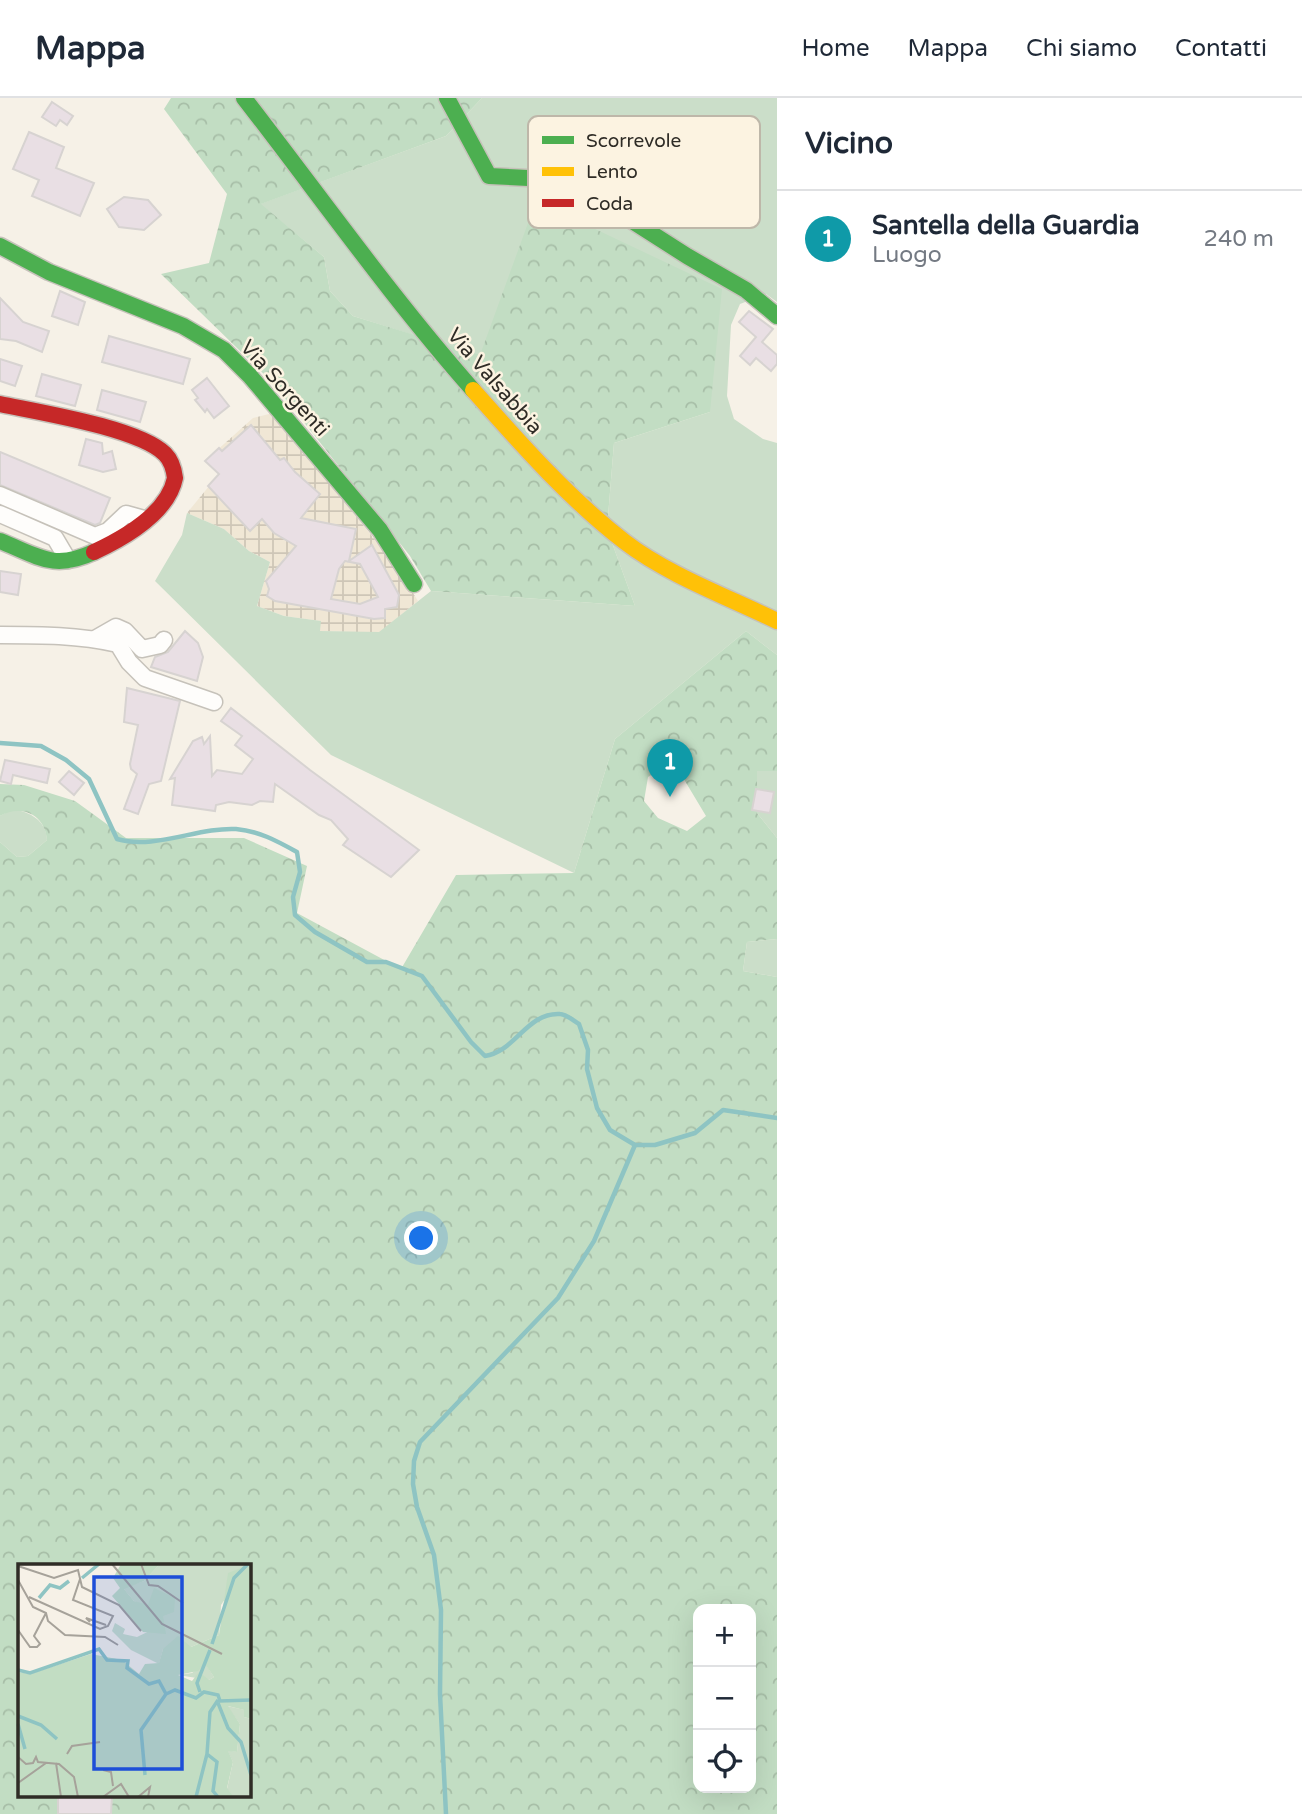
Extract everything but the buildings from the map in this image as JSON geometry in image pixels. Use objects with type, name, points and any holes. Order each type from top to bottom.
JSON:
[{"type":"street","name":"Via Valsabbia","points":[[244,98],[438,350],[520,443],[601,523],[661,565],[777,621]]},
{"type":"street","points":[[447,98],[489,176],[528,178]]},
{"type":"street","points":[[643,228],[746,289],[777,316]]},
{"type":"street","name":"Via Sorgenti","points":[[0,246],[49,272],[183,326],[223,349],[250,376],[380,530],[414,584]]},
{"type":"street","points":[[0,404],[103,428],[149,443],[164,452],[176,479],[170,495],[123,538],[90,555],[56,563],[0,541]]},
{"type":"street","points":[[0,495],[95,536],[108,531],[126,514],[144,519]]},
{"type":"street","points":[[0,514],[55,538],[68,560]]},
{"type":"street","points":[[95,639],[116,628],[125,631],[142,649],[160,645],[164,640]]},
{"type":"street","points":[[0,635],[51,634],[95,639],[118,645],[128,662],[145,678],[214,702]]},
{"type":"shaded area","points":[[273,413],[396,566],[418,601],[379,633],[320,631],[320,621],[284,616],[257,606],[270,562],[249,551],[224,529],[187,513],[219,474],[205,461],[253,418]]},
{"type":"green space","points":[[171,98],[482,98],[446,136],[261,204],[324,257],[330,291],[353,316],[480,355],[528,223],[528,228],[593,228],[722,289],[710,412],[614,443],[607,529],[635,606],[431,591],[410,556],[272,382],[161,274],[209,263],[227,194],[164,109]]},
{"type":"green space","points":[[482,98],[777,98],[777,302],[766,294],[740,304],[731,325],[727,396],[734,419],[763,439],[777,443],[777,655],[746,631],[615,739],[574,873],[331,755],[155,581],[182,535],[187,513],[224,529],[249,551],[270,562],[257,606],[284,616],[321,621],[320,631],[379,632],[431,591],[635,606],[607,529],[614,443],[710,412],[480,356],[353,316],[330,291],[324,257],[260,204],[446,136]]},
{"type":"green space","points":[[746,631],[777,655],[777,771],[757,771],[757,813],[777,838],[777,939],[747,942],[743,971],[777,977],[777,1814],[0,1814],[0,842],[17,857],[28,856],[47,840],[42,824],[31,814],[16,811],[0,816],[0,784],[24,785],[75,801],[126,838],[244,838],[307,866],[297,913],[401,969],[456,875],[574,873],[615,739]],"holes":[[[673,761],[706,816],[687,831],[658,818],[644,801],[648,777]]]},
{"type":"green space","points":[[757,771],[777,771],[777,838],[757,813]]},
{"type":"green space","points":[[12,809],[36,818],[44,827],[47,840],[28,856],[17,857],[0,842],[0,816]]},
{"type":"green space","points":[[777,939],[777,977],[743,971],[747,942]]},
{"type":"waterway","points":[[0,743],[41,746],[66,760],[89,779],[117,839],[146,842],[207,831],[236,829],[260,834],[297,852],[300,872],[293,897],[295,915],[315,932],[367,962],[386,962],[422,976],[471,1042],[485,1056],[505,1047],[539,1019],[560,1014],[570,1018],[579,1024],[588,1050],[587,1069],[597,1108],[610,1130],[635,1145],[655,1145],[695,1133],[723,1110],[777,1118]]},
{"type":"waterway","points":[[446,1814],[440,1694],[441,1610],[434,1555],[417,1507],[413,1484],[414,1461],[420,1442],[558,1298],[594,1241],[635,1145]]},
{"type":"traffic: fast","points":[[244,98],[385,283],[473,390]]},
{"type":"traffic: fast","points":[[447,98],[489,176],[528,178]]},
{"type":"traffic: fast","points":[[643,228],[746,290],[777,316]]},
{"type":"traffic: fast","points":[[0,246],[49,272],[183,326],[224,350],[250,376],[380,530],[414,584]]},
{"type":"traffic: fast","points":[[0,541],[56,561],[80,558],[94,552]]},
{"type":"traffic: slow","points":[[473,390],[564,489],[625,542],[679,575],[777,621]]},
{"type":"traffic: jam","points":[[0,404],[62,416],[134,436],[152,445],[169,459],[175,478],[164,502],[131,532],[94,552]]},
{"type":"place","name":"Santella della Guardia","points":[[670,797]]}]
